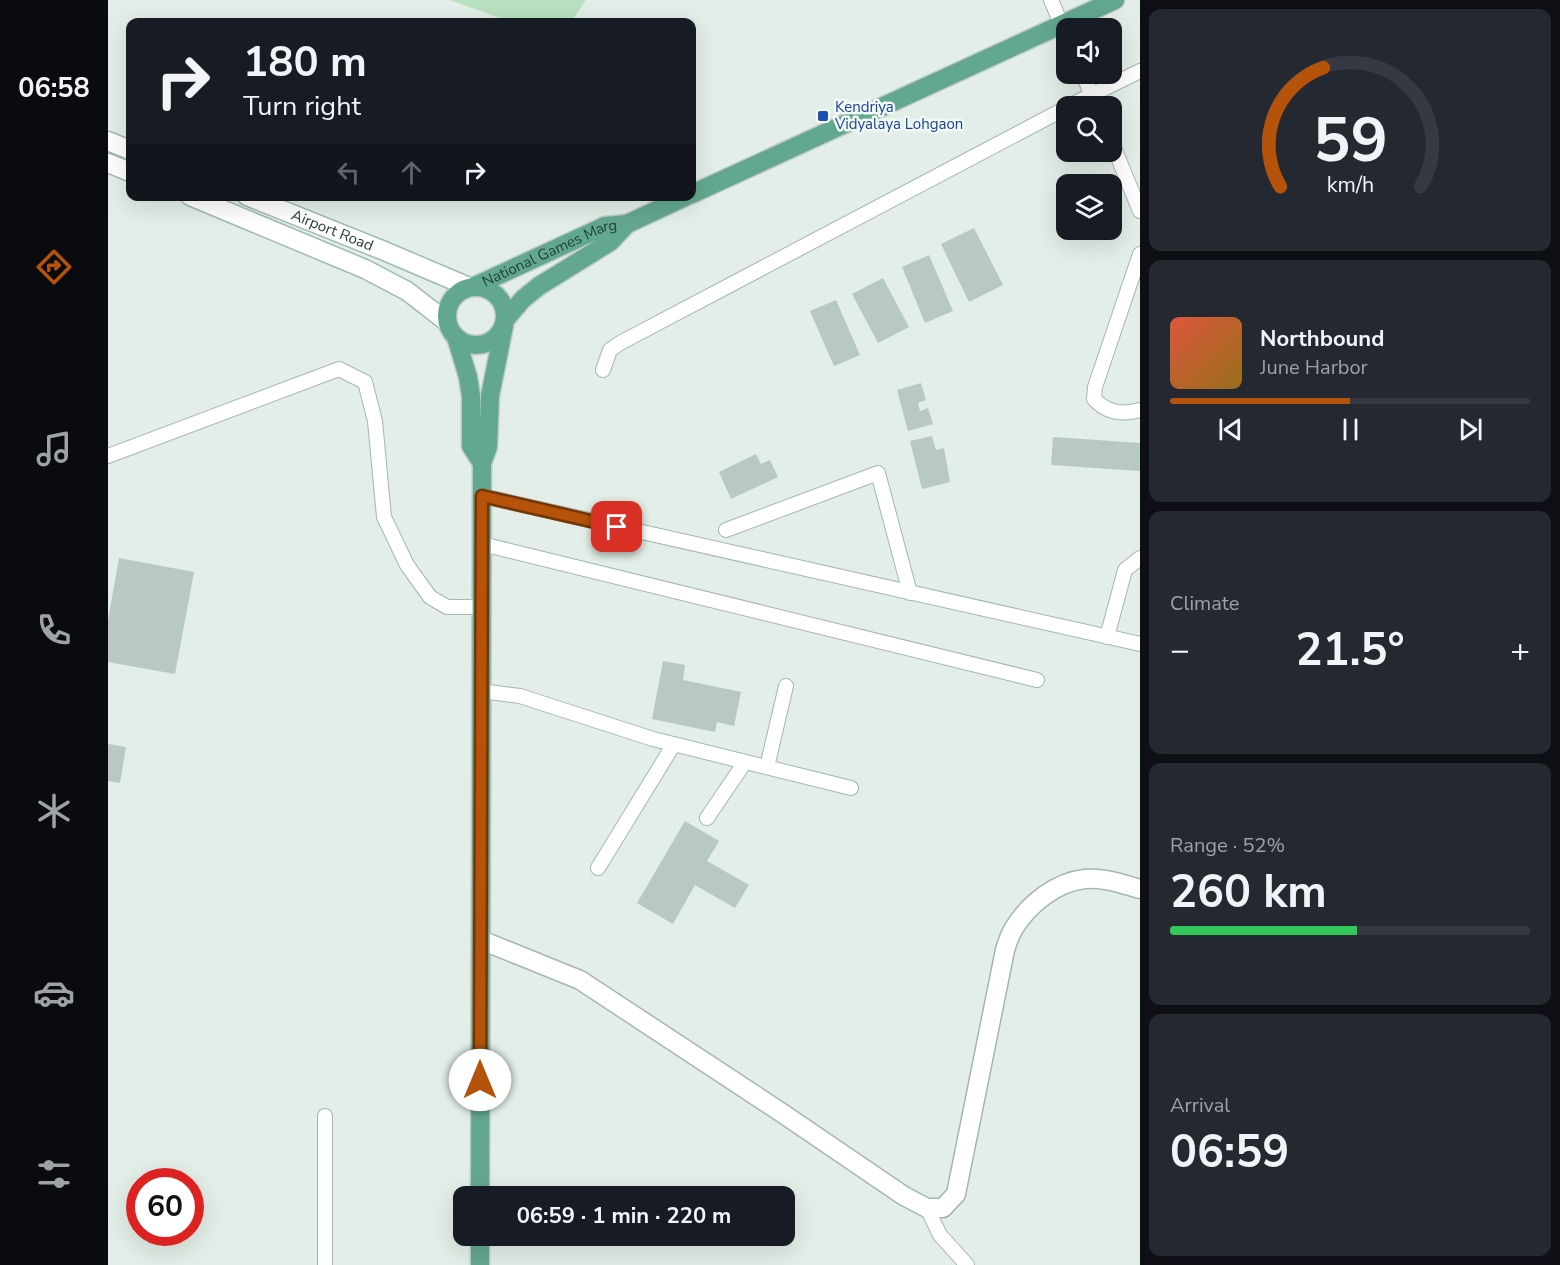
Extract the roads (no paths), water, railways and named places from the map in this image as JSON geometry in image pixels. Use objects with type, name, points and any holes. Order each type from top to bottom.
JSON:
[{"type":"main road","points":[[1084,18],[1115,0]]},
{"type":"main road","points":[[696,192],[1056,34]]},
{"type":"main road","name":"National Games Marg","points":[[472,287],[605,226],[627,224],[676,201]]},
{"type":"main road","name":"National Games Marg","points":[[504,323],[523,299],[539,286],[610,242],[627,224]]},
{"type":"main road","points":[[480,1186],[482,463],[488,447],[490,396],[504,323],[504,309],[500,298],[486,288],[472,287],[458,292],[450,300],[447,311],[469,386],[471,447],[482,463]]},
{"type":"main road","points":[[452,330],[471,345],[483,344],[498,336],[504,323]]},
{"type":"main road","points":[[480,1246],[480,1265]]},
{"type":"street","points":[[108,141],[126,148]]},
{"type":"street","points":[[108,163],[126,170]]},
{"type":"street","points":[[202,201],[365,269],[407,291],[452,330]]},
{"type":"street","name":"Airport Road","points":[[260,201],[472,287]]},
{"type":"street","points":[[481,940],[580,980],[904,1196],[927,1208],[943,1208],[956,1194],[1005,950],[1013,928],[1030,908],[1055,887],[1085,879],[1112,880],[1140,889]]},
{"type":"lane","points":[[1051,0],[1059,18]]},
{"type":"lane","points":[[1102,96],[1140,71]]},
{"type":"lane","points":[[603,370],[610,350],[620,343],[1056,113]]},
{"type":"lane","points":[[1120,162],[1140,211]]},
{"type":"lane","points":[[1140,254],[1095,387],[1094,399],[1102,407],[1116,412],[1140,410]]},
{"type":"lane","points":[[108,456],[339,369],[364,382],[375,421],[384,517],[407,565],[430,597],[447,608],[481,607]]},
{"type":"lane","points":[[726,530],[878,473],[910,593]]},
{"type":"lane","points":[[482,496],[1140,644]]},
{"type":"lane","points":[[482,544],[1038,680]]},
{"type":"lane","points":[[1107,637],[1125,570],[1140,558]]},
{"type":"lane","points":[[767,767],[786,686]]},
{"type":"lane","points":[[481,691],[520,696],[674,744],[851,788]]},
{"type":"lane","points":[[598,868],[674,744]]},
{"type":"lane","points":[[707,818],[746,762]]},
{"type":"lane","points":[[325,1116],[325,1265]]},
{"type":"lane","points":[[927,1208],[940,1235],[967,1265]]},
{"type":"place","name":"Kendriya Vidyalaya Lohgaon","points":[[823,116]]}]
